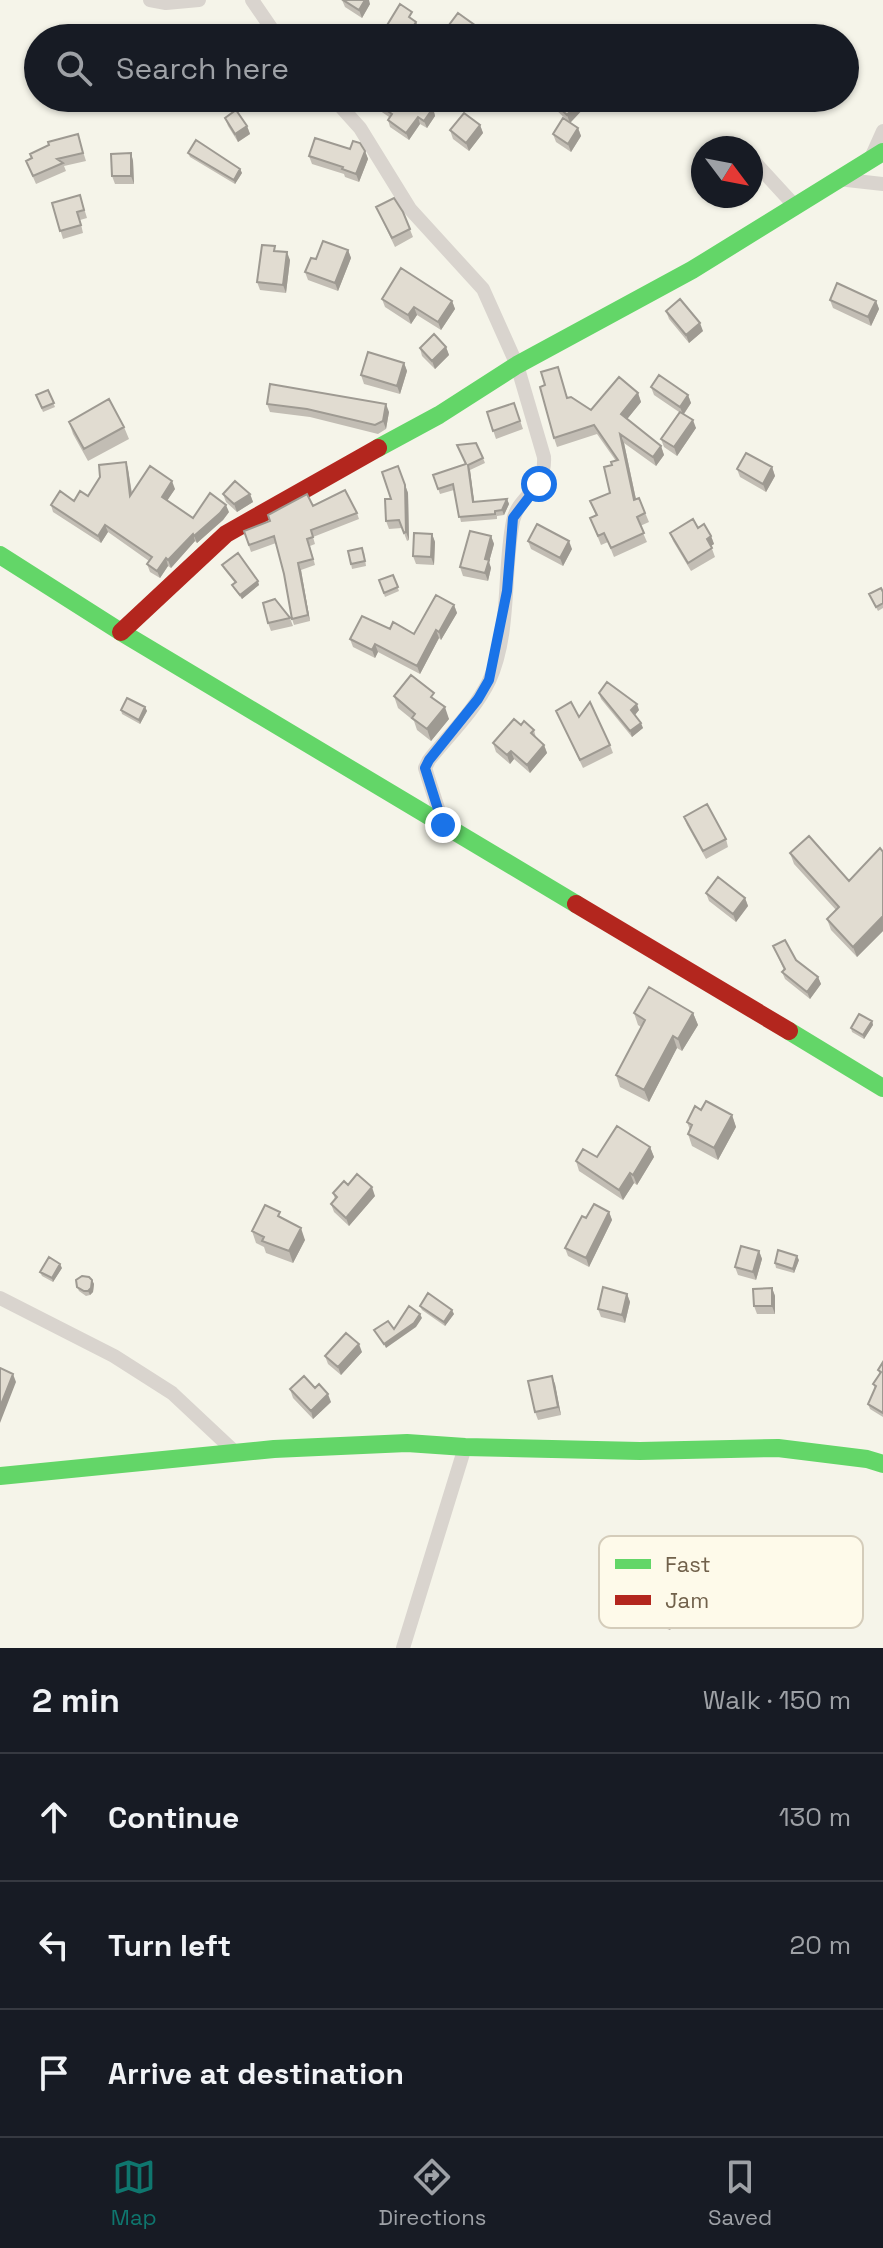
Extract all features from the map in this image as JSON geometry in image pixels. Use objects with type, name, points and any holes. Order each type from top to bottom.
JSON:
[{"type":"main road","points":[[121,632],[226,534],[291,494],[439,415],[517,365],[692,270],[876,156]]},
{"type":"main road","points":[[0,555],[121,632],[881,1084]]},
{"type":"main road","points":[[0,1476],[236,1453],[407,1443],[640,1451],[778,1448],[867,1459],[883,1464]]},
{"type":"street","points":[[150,0],[166,3],[199,0]]},
{"type":"street","points":[[252,0],[268,24]]},
{"type":"street","points":[[346,112],[360,128],[410,209],[483,289],[517,365],[544,457],[545,471],[539,484],[513,518],[507,591],[489,680],[478,699],[426,764],[426,774],[443,825]]},
{"type":"street","points":[[876,156],[883,131]]},
{"type":"street","points":[[763,171],[794,205]]},
{"type":"street","points":[[838,179],[883,184]]},
{"type":"street","points":[[0,1298],[114,1356],[172,1393],[236,1453]]},
{"type":"street","points":[[403,1648],[465,1447]]},
{"type":"building","points":[[343,0],[365,0],[359,10]]},
{"type":"building","points":[[400,4],[412,12],[409,17],[416,22],[415,24],[388,24]]},
{"type":"building","points":[[458,13],[473,24],[450,24]]},
{"type":"building","points":[[237,112],[247,126],[235,134],[225,118]]},
{"type":"building","points":[[389,112],[430,112],[424,121],[418,117],[406,133],[388,120],[392,114]]},
{"type":"building","points":[[464,113],[480,125],[466,143],[450,130]]},
{"type":"building","points":[[563,118],[578,128],[568,144],[553,134]]},
{"type":"building","points":[[78,134],[83,153],[57,159],[63,163],[33,176],[26,161],[32,158],[30,154],[49,145],[48,142]]},
{"type":"building","points":[[315,138],[350,149],[353,141],[360,143],[365,151],[356,174],[309,156]]},
{"type":"building","points":[[196,140],[240,169],[234,180],[188,153]]},
{"type":"building","points":[[131,153],[131,176],[112,176],[111,154]]},
{"type":"building","points":[[80,195],[84,210],[77,212],[81,225],[60,231],[52,203]]},
{"type":"building","points":[[394,198],[410,229],[392,238],[376,207]]},
{"type":"building","points":[[323,241],[348,250],[335,283],[305,272],[311,258],[316,259]]},
{"type":"building","points":[[262,245],[275,246],[274,251],[287,252],[283,285],[257,282]]},
{"type":"building","points":[[401,268],[452,301],[438,322],[414,307],[408,315],[382,299]]},
{"type":"building","points":[[837,283],[876,301],[868,317],[830,300]]},
{"type":"building","points":[[680,299],[700,323],[686,335],[666,311]]},
{"type":"building","points":[[434,334],[446,347],[432,361],[420,348]]},
{"type":"building","points":[[368,352],[404,363],[397,386],[361,375]]},
{"type":"building","points":[[558,367],[567,398],[571,397],[591,410],[619,377],[638,393],[621,414],[661,446],[653,457],[620,434],[634,500],[639,498],[645,513],[637,517],[644,533],[611,548],[604,533],[598,536],[590,518],[597,515],[590,501],[610,493],[604,467],[618,460],[594,425],[554,438],[540,387],[545,385],[541,372]]},
{"type":"building","points":[[659,375],[688,395],[680,407],[651,387]]},
{"type":"building","points":[[270,384],[386,404],[383,421],[375,425],[307,409],[267,404]]},
{"type":"building","points":[[48,390],[54,403],[42,408],[36,395]]},
{"type":"building","points":[[109,399],[124,427],[84,449],[69,422]]},
{"type":"building","points":[[514,403],[520,421],[493,431],[487,412]]},
{"type":"building","points":[[680,412],[693,420],[674,447],[661,439]]},
{"type":"building","points":[[476,443],[483,458],[468,465],[473,502],[507,499],[502,510],[495,511],[495,514],[459,517],[453,484],[438,489],[433,475],[466,464],[457,445]]},
{"type":"building","points":[[746,453],[772,467],[763,484],[737,469]]},
{"type":"building","points":[[126,462],[130,496],[150,466],[172,481],[162,497],[193,518],[210,493],[226,505],[168,560],[166,558],[157,571],[147,564],[152,557],[105,525],[98,536],[51,505],[60,491],[74,501],[80,491],[88,496],[100,477],[99,465]]},
{"type":"building","points":[[398,466],[405,485],[404,533],[399,520],[386,521],[385,499],[391,499],[382,472]]},
{"type":"building","points":[[235,481],[250,494],[234,504],[223,494]]},
{"type":"building","points":[[345,490],[357,513],[311,530],[313,537],[307,539],[313,559],[298,563],[308,615],[292,619],[274,536],[249,545],[244,531],[270,521],[268,515],[307,494],[313,506]]},
{"type":"building","points":[[693,519],[698,528],[704,524],[711,536],[707,539],[712,548],[688,563],[670,533]]},
{"type":"building","points":[[537,524],[569,541],[560,558],[528,541]]},
{"type":"building","points":[[470,531],[491,536],[485,573],[460,567]]},
{"type":"building","points":[[414,533],[432,534],[431,557],[413,556]]},
{"type":"building","points":[[362,548],[365,561],[351,564],[348,551]]},
{"type":"building","points":[[238,553],[258,581],[240,595],[232,585],[236,582],[222,565]]},
{"type":"building","points":[[393,575],[398,587],[384,593],[379,580]]},
{"type":"building","points":[[881,588],[883,603],[876,607],[869,594]]},
{"type":"building","points":[[436,595],[454,605],[439,632],[436,630],[417,666],[375,644],[372,650],[350,639],[362,616],[390,629],[393,622],[414,634]]},
{"type":"building","points":[[275,599],[290,618],[268,623],[263,603]]},
{"type":"building","points":[[411,675],[434,693],[431,697],[445,707],[427,729],[412,718],[415,714],[394,696]]},
{"type":"building","points":[[607,682],[637,704],[631,710],[641,723],[630,731],[599,693]]},
{"type":"building","points":[[127,698],[145,707],[139,720],[121,710]]},
{"type":"building","points":[[571,702],[579,717],[590,702],[610,745],[580,760],[556,711]]},
{"type":"building","points":[[514,719],[521,725],[524,721],[544,745],[527,765],[511,751],[507,755],[493,743]]},
{"type":"building","points":[[707,804],[726,839],[703,851],[684,817]]},
{"type":"building","points":[[809,836],[849,881],[880,848],[883,852],[883,916],[853,947],[827,919],[839,907],[790,853]]},
{"type":"building","points":[[718,877],[745,898],[733,914],[706,893]]},
{"type":"building","points":[[785,940],[796,960],[818,977],[807,992],[782,972],[785,969],[773,946]]},
{"type":"building","points":[[649,987],[693,1013],[678,1039],[673,1036],[644,1090],[616,1075],[645,1020],[634,1013]]},
{"type":"building","points":[[859,1014],[872,1021],[863,1035],[851,1028]]},
{"type":"building","points":[[706,1101],[732,1115],[714,1148],[688,1134],[692,1125],[687,1122],[695,1106],[701,1110]]},
{"type":"building","points":[[617,1126],[650,1147],[633,1175],[630,1173],[619,1190],[576,1161],[583,1149],[597,1157]]},
{"type":"building","points":[[357,1174],[372,1187],[346,1218],[331,1204],[337,1197],[333,1193],[344,1181],[348,1185]]},
{"type":"building","points":[[594,1204],[609,1212],[586,1258],[565,1248],[582,1216],[586,1218]]},
{"type":"building","points":[[265,1205],[301,1228],[289,1251],[262,1241],[264,1237],[252,1231]]},
{"type":"building","points":[[741,1246],[759,1251],[753,1272],[735,1267]]},
{"type":"building","points":[[778,1250],[797,1256],[793,1269],[775,1263]]},
{"type":"building","points":[[49,1257],[60,1264],[52,1278],[40,1272]]},
{"type":"building","points":[[82,1276],[92,1280],[88,1291],[77,1287],[76,1280]]},
{"type":"building","points":[[603,1287],[627,1294],[622,1315],[598,1309]]},
{"type":"building","points":[[772,1288],[772,1306],[754,1306],[753,1289]]},
{"type":"building","points":[[428,1293],[452,1310],[444,1322],[420,1306]]},
{"type":"building","points":[[409,1306],[420,1314],[414,1323],[384,1344],[374,1330],[388,1321],[394,1329]]},
{"type":"building","points":[[346,1333],[359,1344],[338,1367],[325,1356]]},
{"type":"building","points":[[883,1362],[883,1413],[868,1404]]},
{"type":"building","points":[[0,1368],[13,1374],[0,1407]]},
{"type":"building","points":[[304,1376],[315,1388],[319,1384],[328,1394],[311,1411],[290,1389]]},
{"type":"building","points":[[552,1376],[558,1407],[535,1412],[528,1381]]},
{"type":"traffic: fast","points":[[378,448],[439,415],[517,365],[692,270],[883,152]]},
{"type":"traffic: fast","points":[[0,555],[121,632],[576,904]]},
{"type":"traffic: fast","points":[[789,1031],[883,1088]]},
{"type":"traffic: fast","points":[[0,1476],[274,1449],[407,1443],[640,1451],[778,1448],[867,1459],[883,1464]]},
{"type":"traffic: jam","points":[[121,632],[226,534],[378,448]]},
{"type":"traffic: jam","points":[[576,904],[789,1031]]},
{"type":"route","points":[[443,825],[426,764],[478,699],[489,680],[507,591],[513,518],[539,484]]}]
